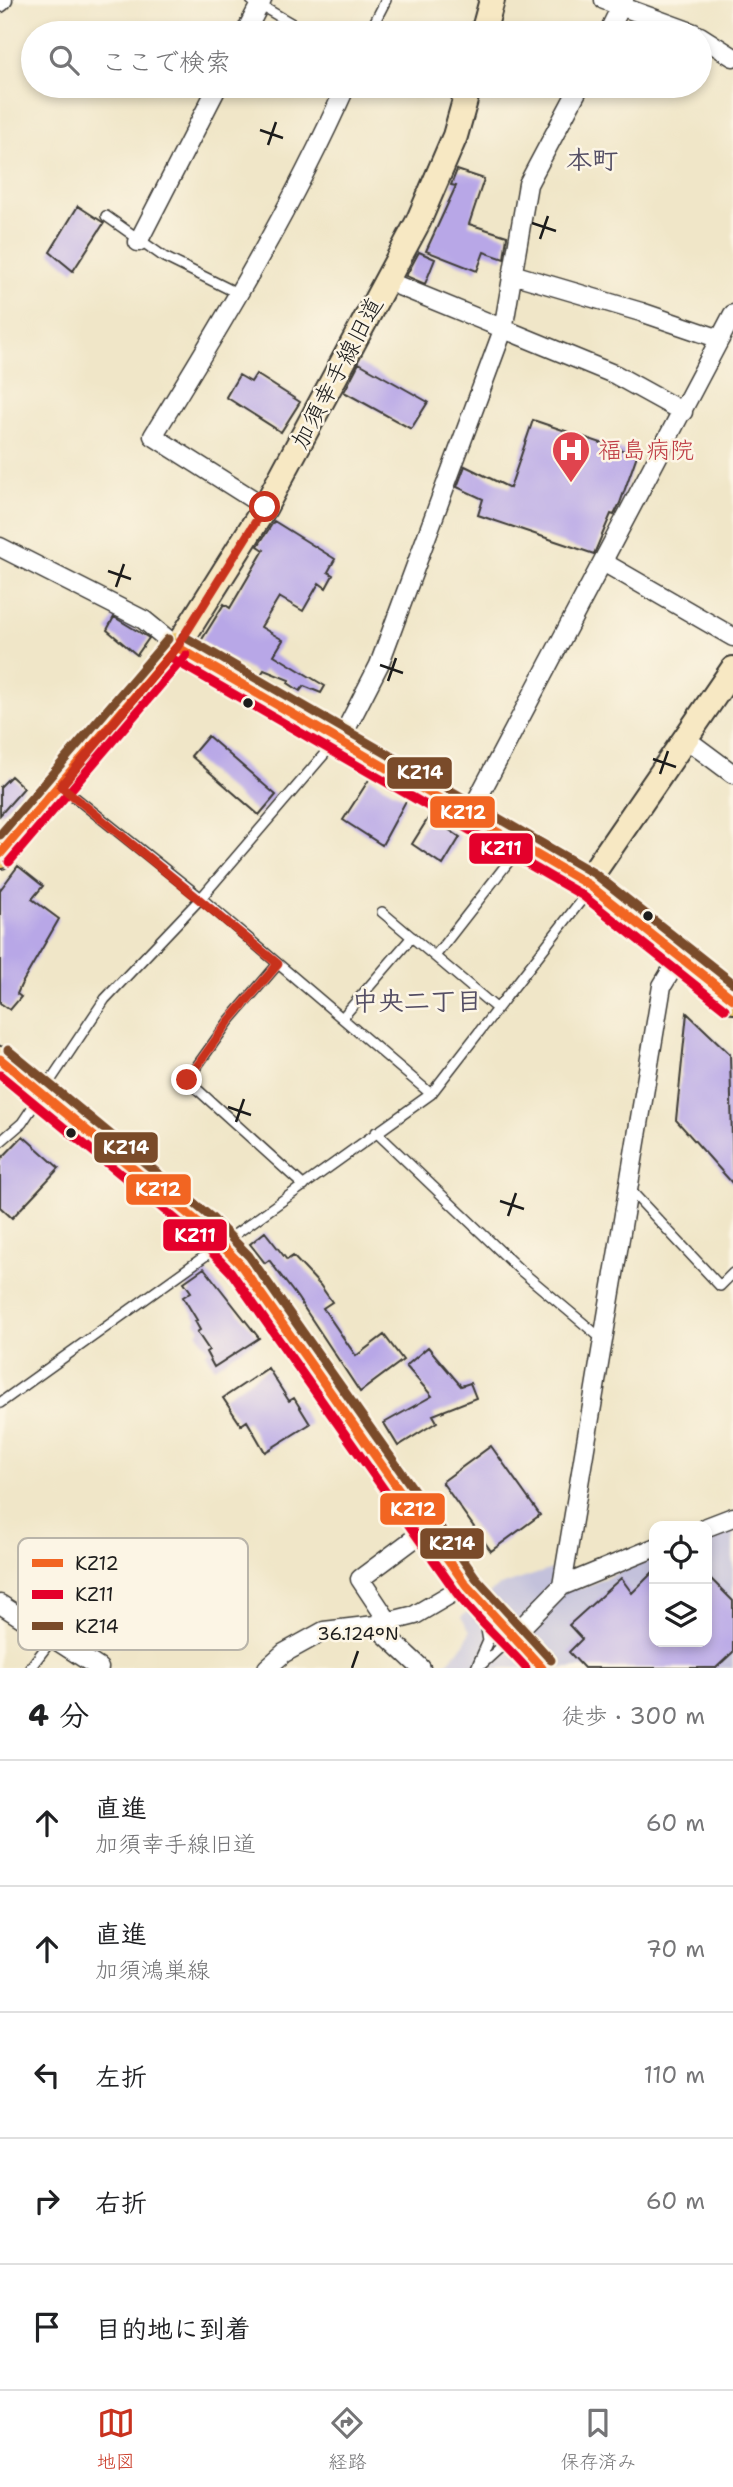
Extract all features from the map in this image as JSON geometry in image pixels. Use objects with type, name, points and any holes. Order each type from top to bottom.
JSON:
[{"type":"main road","points":[[0,854],[61,786],[177,647],[341,739],[589,885],[733,999]]},
{"type":"street","points":[[486,21],[492,0]]},
{"type":"street","points":[[604,0],[623,3],[666,21]]},
{"type":"street","points":[[250,21],[257,2]]},
{"type":"street","points":[[614,21],[623,3]]},
{"type":"street","points":[[712,44],[733,57]]},
{"type":"street","points":[[138,242],[212,98]]},
{"type":"street","points":[[265,507],[153,436],[239,294],[310,167],[341,98]]},
{"type":"street","name":"加須幸手線旧道","points":[[177,647],[265,507],[418,222],[450,148],[465,98]]},
{"type":"street","points":[[341,739],[379,665],[503,330],[528,184],[574,98]]},
{"type":"street","points":[[512,274],[641,312],[720,339]]},
{"type":"street","points":[[387,281],[617,375],[682,412]]},
{"type":"street","points":[[469,815],[733,314]]},
{"type":"street","points":[[0,547],[144,620],[177,647]]},
{"type":"street","points":[[603,562],[733,637]]},
{"type":"street","points":[[589,885],[593,873],[733,669]]},
{"type":"street","points":[[686,739],[733,774]]},
{"type":"street","points":[[562,1586],[662,986],[680,956]]},
{"type":"street","points":[[0,1059],[220,1243],[240,1264],[482,1606]]},
{"type":"street","points":[[712,1525],[733,1517]]},
{"type":"street","points":[[421,1668],[382,1623],[359,1579],[427,1529]]},
{"type":"street","points":[[514,1635],[562,1586],[649,1550]]},
{"type":"street","points":[[267,1668],[284,1653],[324,1631],[382,1623],[415,1615],[466,1585]]},
{"type":"street","points":[[0,1604],[18,1616]]},
{"type":"street","points":[[71,1650],[99,1668]]},
{"type":"lane","points":[[375,21],[386,0]]},
{"type":"lane","points":[[257,2],[288,21]]},
{"type":"lane","points":[[106,216],[138,242],[239,294]]},
{"type":"lane","points":[[0,1142],[22,1123],[40,1092],[105,999],[201,898],[292,794],[327,748],[341,739]]},
{"type":"lane","points":[[61,786],[201,898],[430,1094]]},
{"type":"lane","points":[[435,956],[521,846]]},
{"type":"lane","points":[[0,1403],[430,1094],[583,898],[589,885]]},
{"type":"lane","points":[[382,912],[496,1008]]},
{"type":"lane","points":[[341,1018],[412,937]]},
{"type":"lane","points":[[278,964],[229,1021],[187,1080],[304,1186]]},
{"type":"lane","points":[[376,1132],[520,1270],[602,1339]]},
{"type":"lane","points":[[627,1192],[633,1193],[720,1286],[733,1273]]},
{"type":"lane","points":[[482,1606],[498,1617],[542,1668]]},
{"type":"lane","points":[[477,1668],[488,1641],[482,1606]]},
{"type":"lane","points":[[477,1668],[514,1635]]},
{"type":"lane","points":[[30,1668],[44,1650]]},
{"type":"shaded area","points":[[733,1525],[733,1668],[442,1668],[464,1644],[470,1631],[461,1617],[497,1587],[561,1566],[580,1589],[649,1560],[649,1647],[712,1647],[712,1533]]},
{"type":"building","points":[[457,170],[484,179],[469,224],[507,236],[504,259],[484,252],[477,271],[426,251],[456,186],[451,185]]},
{"type":"building","points":[[78,206],[104,223],[73,271],[50,252]]},
{"type":"building","points":[[419,252],[435,259],[425,284],[406,276]]},
{"type":"building","points":[[359,363],[428,402],[411,429],[344,392]]},
{"type":"building","points":[[256,374],[300,402],[281,432],[226,397],[239,375],[251,382]]},
{"type":"building","points":[[533,420],[637,455],[620,503],[614,515],[611,514],[594,554],[478,515],[483,499],[457,487],[465,466],[510,488]]},
{"type":"building","points":[[274,521],[335,559],[328,572],[333,575],[326,588],[319,583],[303,611],[279,597],[261,627],[283,640],[274,655],[325,686],[321,693],[304,686],[300,691],[288,683],[289,680],[264,670],[260,676],[201,641],[224,604],[230,608],[264,550],[258,546]]},
{"type":"building","points":[[114,617],[149,638],[137,655],[107,630]]},
{"type":"building","points":[[208,736],[276,795],[259,815],[191,756]]},
{"type":"building","points":[[11,776],[24,788],[0,815],[0,787]]},
{"type":"building","points":[[370,778],[407,799],[382,845],[343,820]]},
{"type":"building","points":[[429,817],[460,837],[443,865],[412,844]]},
{"type":"building","points":[[18,866],[43,886],[32,899],[59,919],[21,985],[17,994],[21,997],[10,1010],[0,1003],[0,890]]},
{"type":"building","points":[[687,1013],[730,1054],[733,1184],[676,1120]]},
{"type":"building","points":[[23,1136],[59,1168],[12,1218],[0,1207],[0,1160]]},
{"type":"building","points":[[265,1232],[287,1260],[293,1256],[320,1285],[332,1302],[323,1308],[356,1356],[384,1335],[403,1360],[360,1392],[297,1297],[269,1260],[265,1263],[250,1244]]},
{"type":"building","points":[[204,1268],[259,1338],[214,1367],[206,1352],[209,1350],[197,1332],[200,1330],[195,1321],[197,1320],[183,1297],[191,1292],[184,1282]]},
{"type":"building","points":[[428,1347],[461,1386],[470,1383],[476,1398],[433,1415],[437,1422],[398,1446],[384,1423],[432,1396],[406,1366]]},
{"type":"building","points":[[268,1368],[289,1401],[294,1398],[310,1424],[265,1452],[247,1421],[241,1425],[223,1398]]},
{"type":"building","points":[[491,1446],[540,1515],[491,1551],[442,1482]]},
{"type":"building","points":[[649,1576],[649,1647],[712,1647],[712,1580],[733,1601],[733,1652],[716,1668],[584,1668],[569,1652],[582,1639],[569,1625],[621,1578],[632,1593]]},
{"type":"transit line","name":"KZ14","points":[[183,636],[595,874],[733,983]]},
{"type":"transit line","name":"KZ14","points":[[0,835],[168,639]]},
{"type":"transit line","name":"KZ12","points":[[177,647],[589,885],[733,999]]},
{"type":"transit line","name":"KZ12","points":[[0,854],[177,647]]},
{"type":"transit line","name":"KZ11","points":[[9,862],[186,655]]},
{"type":"transit line","name":"KZ11","points":[[171,658],[582,895],[725,1009]]},
{"type":"transit line","name":"KZ14","points":[[8,1050],[212,1218],[249,1256],[476,1578],[551,1660]]},
{"type":"transit line","name":"KZ12","points":[[0,1059],[204,1227],[240,1264],[466,1585],[542,1668]]},
{"type":"transit line","name":"KZ11","points":[[0,1075],[196,1236],[231,1272],[456,1592],[526,1668]]},
{"type":"place","name":"福島病院","points":[[571,484]]},
{"type":"district","name":"本町","points":[[592,159]]},
{"type":"district","name":"中央二丁目","points":[[417,1000]]},
{"type":"route","points":[[187,1080],[229,1021],[278,964],[201,898],[61,786],[177,647],[265,507]]}]
